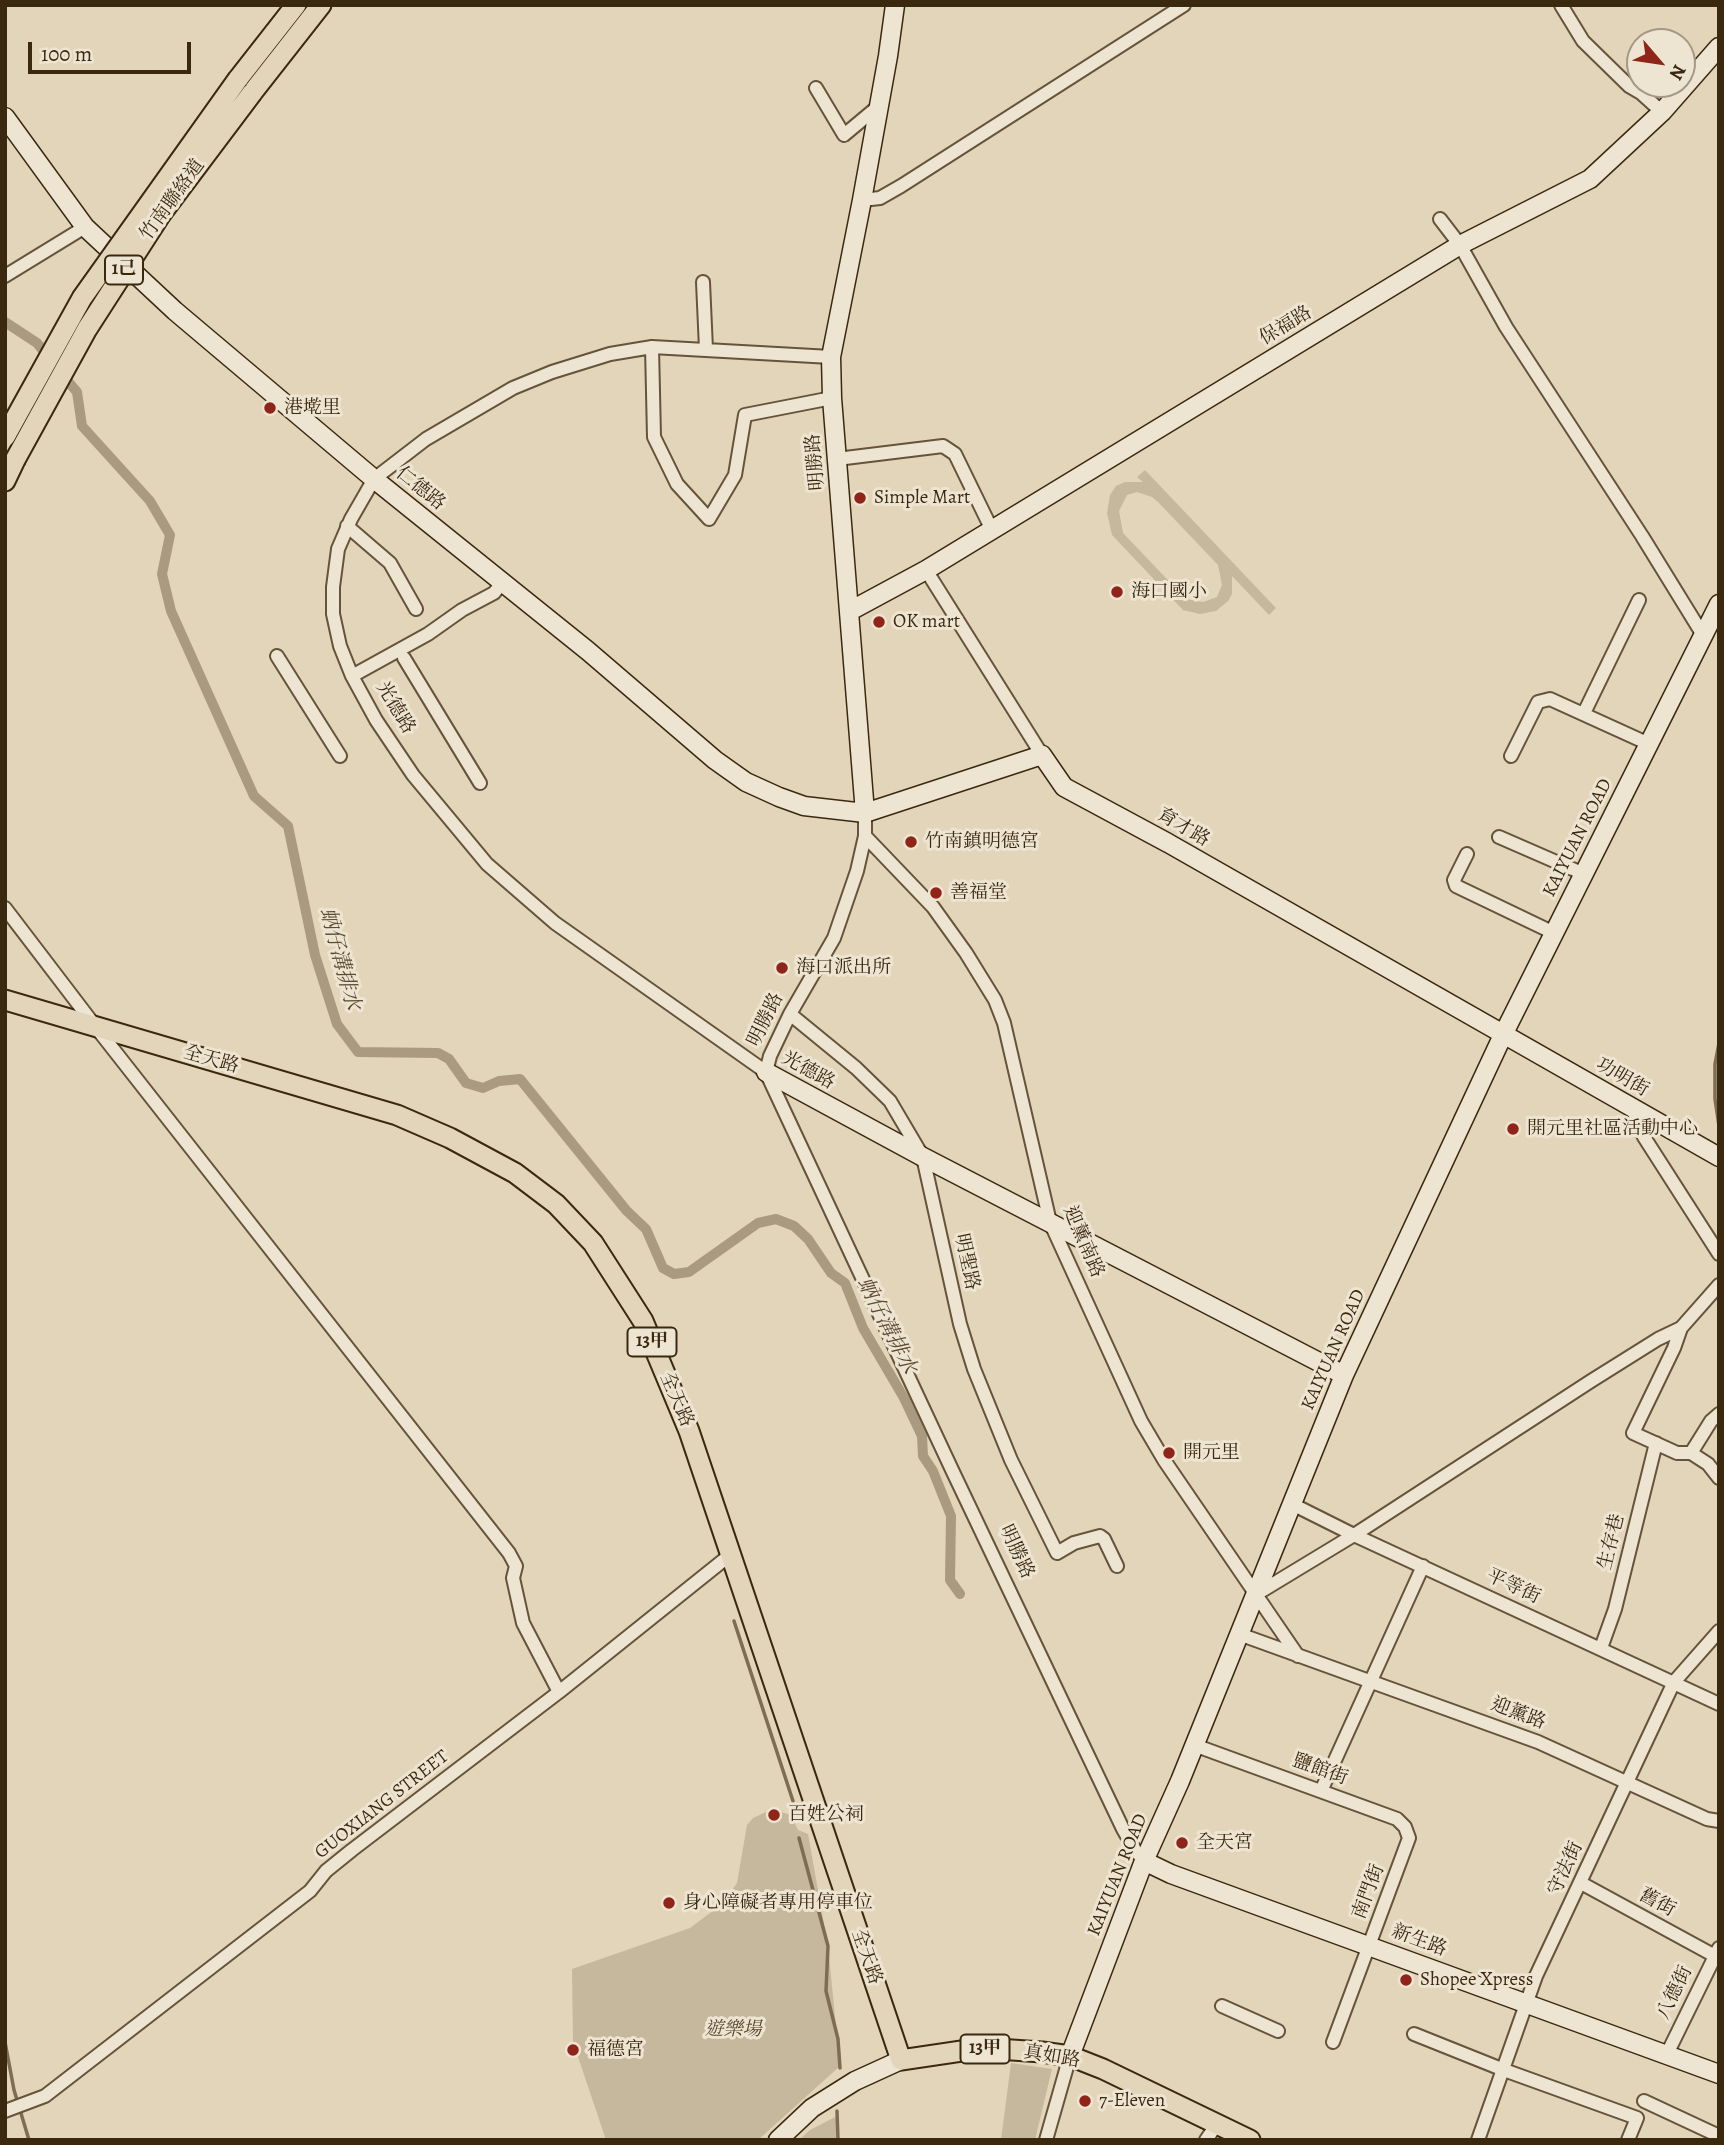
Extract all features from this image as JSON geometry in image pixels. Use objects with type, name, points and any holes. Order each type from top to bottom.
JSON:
[{"type":"main road","name":"竹南聯絡道","points":[[5,437],[82,298],[238,79],[296,5]]},
{"type":"main road","name":"竹南聯絡道","points":[[5,481],[87,329],[146,237],[321,5]]},
{"type":"main road","name":"全天路","points":[[5,1000],[397,1115],[450,1138],[515,1173],[555,1204],[593,1243],[643,1321],[702,1464],[730,1555],[901,2060]]},
{"type":"main road","name":"真如路","points":[[901,2060],[982,2048],[1070,2056],[1103,2069],[1212,2132],[1250,2140]]},
{"type":"street","name":"明勝路","points":[[895,5],[880,104],[831,357],[865,836],[854,881],[834,938],[790,1014],[770,1056],[766,1072],[1111,1804],[1135,1850],[1144,1861]]},
{"type":"street","points":[[862,200],[880,198],[901,186],[1184,5]]},
{"type":"street","points":[[1561,5],[1583,41],[1629,86],[1642,93],[1662,112]]},
{"type":"street","name":"保福路","points":[[850,611],[926,570],[1460,245],[1590,179],[1662,112],[1719,47]]},
{"type":"street","points":[[816,88],[844,135],[880,104]]},
{"type":"street","name":"仁德路","points":[[5,117],[85,227],[175,311],[373,479],[715,760],[746,782],[804,806],[865,813]]},
{"type":"street","points":[[1440,219],[1460,245],[1506,327],[1703,635]]},
{"type":"street","points":[[5,276],[85,227]]},
{"type":"street","points":[[703,282],[706,349]]},
{"type":"street","points":[[373,479],[426,439],[513,387],[610,354],[652,347],[831,357]]},
{"type":"street","points":[[652,347],[654,437],[677,484],[709,519],[735,475],[745,415],[832,398]]},
{"type":"street","points":[[837,460],[943,446],[955,454],[992,530]]},
{"type":"street","name":"光德路","points":[[373,479],[347,526],[338,549],[332,614],[340,646],[352,676],[376,720],[413,775],[487,864],[555,923],[766,1072],[923,1157],[1344,1375]]},
{"type":"street","points":[[347,526],[390,563],[416,609]]},
{"type":"street","name":"育才路","points":[[926,570],[1064,787],[1168,843],[1503,1035]]},
{"type":"street","points":[[352,676],[428,634],[462,610],[494,593],[502,583]]},
{"type":"street","points":[[1584,713],[1639,600]]},
{"type":"street","name":"KAIYUAN ROAD","points":[[1046,2140],[1070,2056],[1144,1861],[1344,1375],[1503,1035],[1719,604]]},
{"type":"street","points":[[277,656],[340,756]]},
{"type":"street","points":[[404,658],[480,783]]},
{"type":"street","points":[[1511,756],[1538,702],[1550,699],[1649,744]]},
{"type":"street","points":[[865,813],[1042,755]]},
{"type":"street","name":"迎薰南路","points":[[865,836],[933,907],[995,1000],[1004,1023],[1050,1222],[1141,1421],[1164,1460],[1298,1656]]},
{"type":"street","points":[[1499,837],[1584,874]]},
{"type":"street","points":[[1467,854],[1454,880],[1456,886],[1554,933]]},
{"type":"street","points":[[5,908],[509,1553],[516,1566],[513,1578],[523,1623],[559,1692]]},
{"type":"street","name":"明聖路","points":[[790,1014],[856,1068],[890,1101],[923,1157],[960,1324],[974,1370],[1011,1460],[1057,1553],[1074,1543],[1100,1536],[1117,1566]]},
{"type":"street","name":"功明街","points":[[1503,1035],[1719,1157]]},
{"type":"street","points":[[1632,1108],[1644,1137],[1719,1254]]},
{"type":"street","points":[[1719,1285],[1681,1328],[1674,1349],[1633,1433],[1677,1452],[1691,1453],[1708,1464],[1719,1478]]},
{"type":"street","points":[[1708,1297],[1719,1307]]},
{"type":"street","points":[[1255,1595],[1354,1535],[1658,1339],[1681,1328]]},
{"type":"street","points":[[1691,1453],[1712,1420],[1719,1414]]},
{"type":"street","name":"生存巷","points":[[1601,1648],[1615,1609],[1656,1443]]},
{"type":"street","name":"平等街","points":[[1292,1504],[1719,1704]]},
{"type":"street","name":"GUOXIANG STREET","points":[[5,2111],[45,2096],[310,1891],[326,1871],[352,1850],[559,1692],[730,1555]]},
{"type":"street","points":[[1321,1791],[1423,1566]]},
{"type":"street","name":"守法街","points":[[1478,2140],[1536,1976],[1627,1781],[1674,1682],[1719,1631]]},
{"type":"street","name":"迎薰路","points":[[1239,1634],[1538,1742],[1707,1819],[1719,1821]]},
{"type":"street","name":"鹽館街","points":[[1194,1745],[1397,1819],[1405,1827],[1409,1838],[1404,1852]]},
{"type":"street","name":"南門街","points":[[1333,2042],[1404,1852]]},
{"type":"street","name":"新生路","points":[[1144,1861],[1171,1874],[1719,2074]]},
{"type":"street","name":"舊街","points":[[1581,1883],[1717,1952]]},
{"type":"street","name":"八德街","points":[[1667,2054],[1717,1952]]},
{"type":"street","points":[[1222,2006],[1278,2031]]},
{"type":"street","points":[[1414,2034],[1637,2118],[1628,2140]]},
{"type":"street","name":"真如路","points":[[778,2140],[812,2108],[855,2081],[901,2060]]},
{"type":"street","points":[[1644,2101],[1719,2136]]},
{"type":"green space","points":[[1145,470],[1276,608],[1269,615],[1232,576],[1232,594],[1216,611],[1200,614],[1183,610],[1112,535],[1107,513],[1110,495],[1116,486],[1125,482],[1143,482],[1137,477]],"holes":[[[1137,492],[1152,497],[1218,565],[1222,585],[1217,597],[1203,602],[1186,599],[1123,533],[1119,511],[1127,495]]]},
{"type":"green space","name":"遊樂場","points":[[766,1812],[791,1815],[798,1830],[808,1834],[828,1946],[840,2066],[758,2140],[606,2140],[573,2042],[572,1969],[690,1928],[722,1904],[737,1883],[747,1825],[753,1818]]},
{"type":"green space","points":[[1011,2063],[1052,2069],[1035,2140],[1001,2140]]},
{"type":"green space","points":[[837,2116],[837,2140],[799,2140],[810,2130]]},
{"type":"waterway","name":"蚋仔溝排水","points":[[5,322],[37,343],[50,359]]},
{"type":"waterway","name":"蚋仔溝排水","points":[[60,372],[77,392],[82,426],[150,501],[170,535],[162,574],[171,611],[254,796],[288,826],[315,955],[337,1024],[358,1052],[438,1053],[449,1059],[466,1083],[483,1088],[499,1081],[520,1079],[626,1210],[646,1229],[663,1268],[674,1274],[689,1272],[758,1223],[776,1219],[794,1226],[808,1239],[831,1273],[845,1283],[863,1328],[904,1398],[922,1436],[923,1456],[933,1471],[951,1516],[950,1580],[960,1594]]},
{"type":"waterway","points":[[1719,1043],[1715,1064],[1715,1099],[1719,1126]]},
{"type":"waterway","points":[[734,1621],[793,1801]]},
{"type":"waterway","points":[[799,1838],[828,1946],[826,1991],[838,2039],[840,2068]]},
{"type":"waterway","points":[[5,2042],[14,2090],[29,2140]]},
{"type":"waterway","points":[[837,2111],[838,2140]]},
{"type":"place","name":"港墘里","points":[[270,408]]},
{"type":"place","name":"Simple Mart","points":[[860,498]]},
{"type":"place","name":"海口國小","points":[[1117,592]]},
{"type":"place","name":"OK mart","points":[[879,622]]},
{"type":"place","name":"竹南鎮明德宮","points":[[911,842]]},
{"type":"place","name":"善福堂","points":[[936,893]]},
{"type":"place","name":"海口派出所","points":[[782,968]]},
{"type":"place","name":"開元里社區活動中心","points":[[1513,1129]]},
{"type":"place","name":"開元里","points":[[1169,1453]]},
{"type":"place","name":"百姓公祠","points":[[774,1815]]},
{"type":"place","name":"全天宮","points":[[1182,1843]]},
{"type":"place","name":"身心障礙者專用停車位","points":[[669,1903]]},
{"type":"place","name":"Shopee Xpress","points":[[1406,1980]]},
{"type":"place","name":"福德宮","points":[[573,2050]]},
{"type":"place","name":"7-Eleven","points":[[1085,2101]]}]
